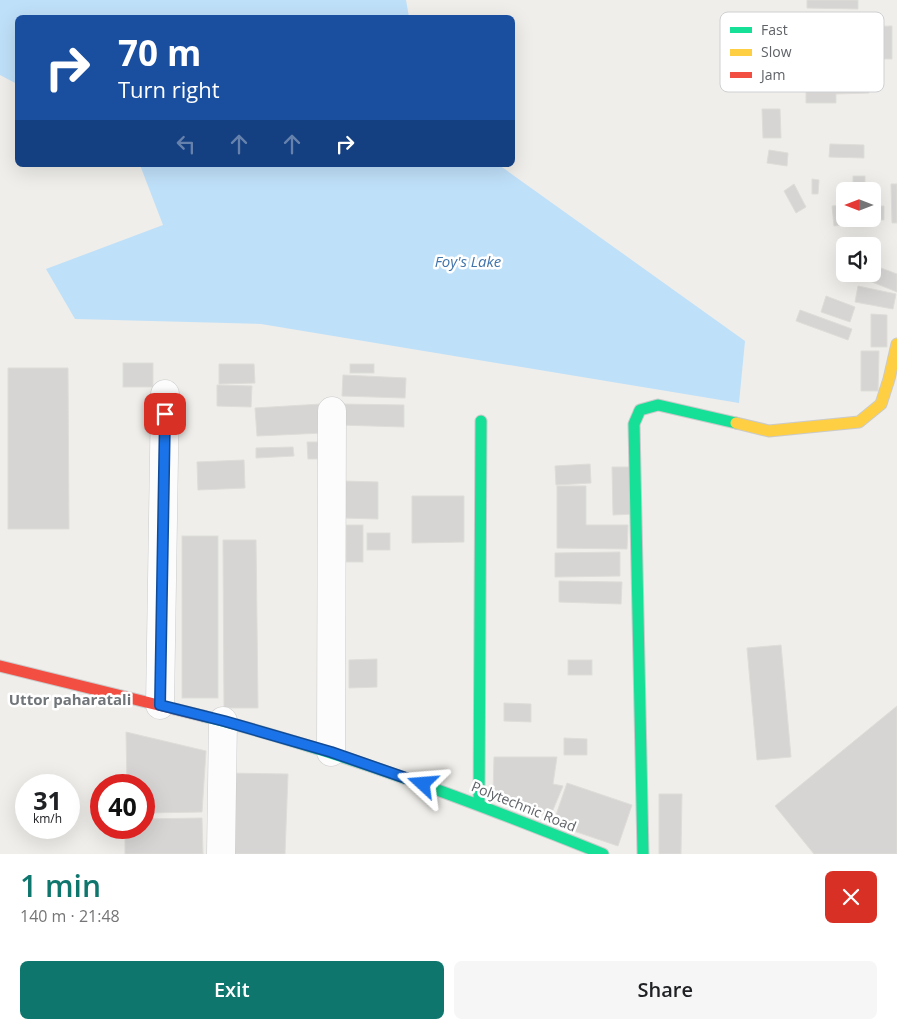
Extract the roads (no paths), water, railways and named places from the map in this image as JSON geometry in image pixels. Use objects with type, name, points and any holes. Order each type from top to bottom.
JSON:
[{"type":"street","points":[[643,854],[634,424],[640,410],[658,405],[769,431],[859,422],[881,404],[897,344]]},
{"type":"street","points":[[160,705],[165,394]]},
{"type":"street","points":[[331,752],[332,411]]},
{"type":"street","points":[[479,804],[481,421]]},
{"type":"street","name":"Polytechnic Road","points":[[0,666],[224,721],[331,752],[479,804],[603,854]]},
{"type":"street","points":[[221,854],[224,721]]},
{"type":"water","points":[[0,0],[406,0],[409,15],[15,15],[15,83],[0,75]]},
{"type":"water","name":"Foy's Lake","points":[[141,167],[502,167],[745,341],[739,403],[261,324],[75,319],[46,269],[163,225]]},
{"type":"district","name":"Uttor paharatali","points":[[70,699]]}]
